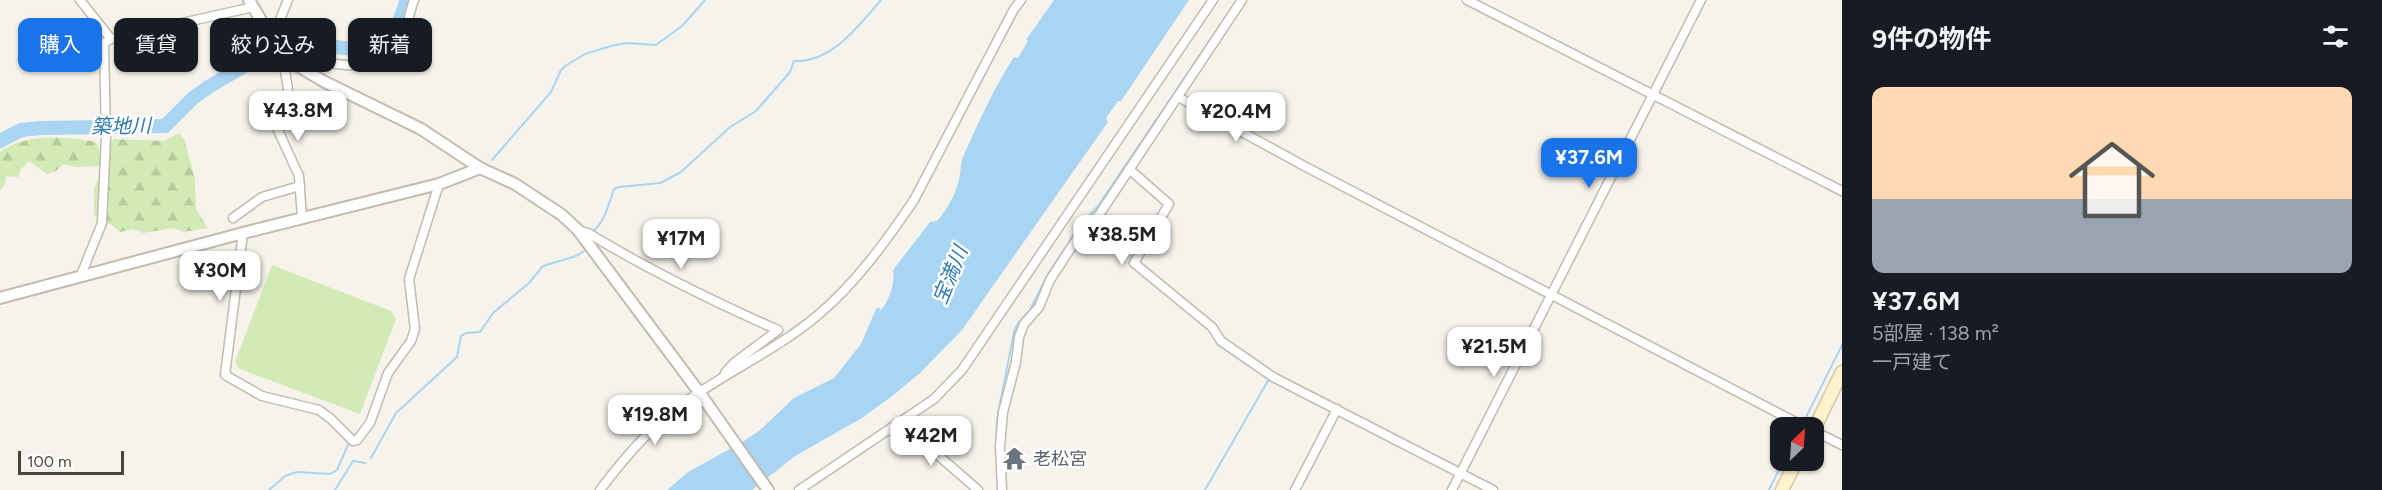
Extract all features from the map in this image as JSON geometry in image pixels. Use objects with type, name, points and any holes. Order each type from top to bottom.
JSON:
[{"type":"main road","points":[[1820,417],[1842,372]]},
{"type":"main road","points":[[1782,490],[1792,471]]},
{"type":"street","points":[[80,0],[111,39]]},
{"type":"street","points":[[281,18],[288,0]]},
{"type":"street","points":[[336,63],[361,66],[379,63],[398,48],[414,0]]},
{"type":"street","points":[[600,490],[626,457],[682,404],[701,395],[719,380],[776,345],[819,314],[860,272],[895,229],[927,177],[962,106],[1021,0]]},
{"type":"street","points":[[799,490],[887,432],[950,385],[1213,0]]},
{"type":"street","points":[[1002,490],[1000,446],[1004,412],[1016,362],[1019,337],[1024,324],[1039,307],[1050,280],[1083,231],[1099,215],[1242,0]]},
{"type":"street","points":[[1467,0],[1842,190]]},
{"type":"street","points":[[1452,490],[1701,0]]},
{"type":"street","points":[[81,275],[102,223],[106,135],[104,43],[111,39],[251,3],[260,18]]},
{"type":"street","points":[[285,72],[288,99],[278,119],[277,128],[296,166],[302,218]]},
{"type":"street","points":[[309,72],[422,129],[480,168],[515,184],[562,215],[578,230],[701,395],[768,490]]},
{"type":"street","points":[[1178,97],[1306,168],[1786,417]]},
{"type":"street","points":[[0,298],[81,275],[439,184],[480,168]]},
{"type":"street","points":[[1129,169],[1169,204],[1134,263],[1212,327],[1221,341],[1273,376],[1493,490]]},
{"type":"street","points":[[243,233],[225,375],[262,396],[319,410],[352,441],[357,440],[370,423],[388,372],[411,341],[415,329],[409,279],[439,184]]},
{"type":"street","points":[[233,218],[262,196],[300,186]]},
{"type":"street","points":[[578,230],[588,233],[656,273],[778,330],[734,363],[719,380]]},
{"type":"street","points":[[1295,490],[1337,409]]},
{"type":"street","points":[[908,429],[917,411]]},
{"type":"street","points":[[887,432],[908,429],[978,490]]},
{"type":"street","points":[[1824,435],[1842,445]]},
{"type":"green space","points":[[179,133],[184,139],[195,179],[196,209],[208,228],[184,232],[174,228],[143,233],[132,229],[120,232],[94,215],[94,188],[99,178],[109,175],[108,169],[99,166],[77,167],[64,164],[56,171],[47,174],[29,161],[22,168],[18,177],[6,176],[4,187],[0,190],[0,152],[21,142],[46,138],[84,140],[96,142],[100,152],[108,154],[113,139],[164,141]]},
{"type":"green space","points":[[272,265],[391,311],[396,319],[360,414],[240,369],[235,362]]},
{"type":"water","name":"宝満川","points":[[1054,0],[1189,0],[1121,101],[1118,101],[1106,118],[1108,122],[962,330],[920,373],[862,418],[795,456],[752,490],[667,490],[688,472],[759,431],[794,398],[834,378],[861,344],[876,309],[878,307],[881,310],[889,297],[893,270],[930,222],[937,221],[950,202],[959,180],[963,157],[993,93],[1014,57],[1018,58],[1028,41],[1026,40]]},
{"type":"waterway","name":"築地川","points":[[0,141],[21,130],[41,128],[165,126],[193,98],[270,51],[314,45],[355,49],[373,49],[385,45],[393,38],[407,0]]},
{"type":"waterway","points":[[492,160],[551,92],[565,66],[585,54],[611,46],[626,43],[656,45],[682,26],[705,0]]},
{"type":"waterway","points":[[593,231],[604,217],[614,189],[660,183],[681,172],[730,127],[756,111],[790,72],[794,61],[821,56],[844,41],[881,0]]},
{"type":"waterway","points":[[996,442],[997,419],[1014,332],[1018,323],[1030,310],[1048,274],[1081,224],[1098,206],[1237,0]]},
{"type":"waterway","points":[[371,458],[396,413],[457,357],[461,336],[466,333],[480,332],[493,313],[529,283],[543,266],[576,256],[586,250]]},
{"type":"waterway","points":[[1205,490],[1269,379],[1218,345],[1212,335]]},
{"type":"waterway","points":[[1806,417],[1842,345]]},
{"type":"waterway","points":[[269,490],[285,476],[297,472],[330,474],[337,470],[348,445]]},
{"type":"waterway","points":[[335,490],[353,461],[365,463]]},
{"type":"waterway","points":[[1769,490],[1778,471]]},
{"type":"waterway","points":[[998,481],[998,490]]},
{"type":"place","name":"老松宮","points":[[1015,459]]}]
